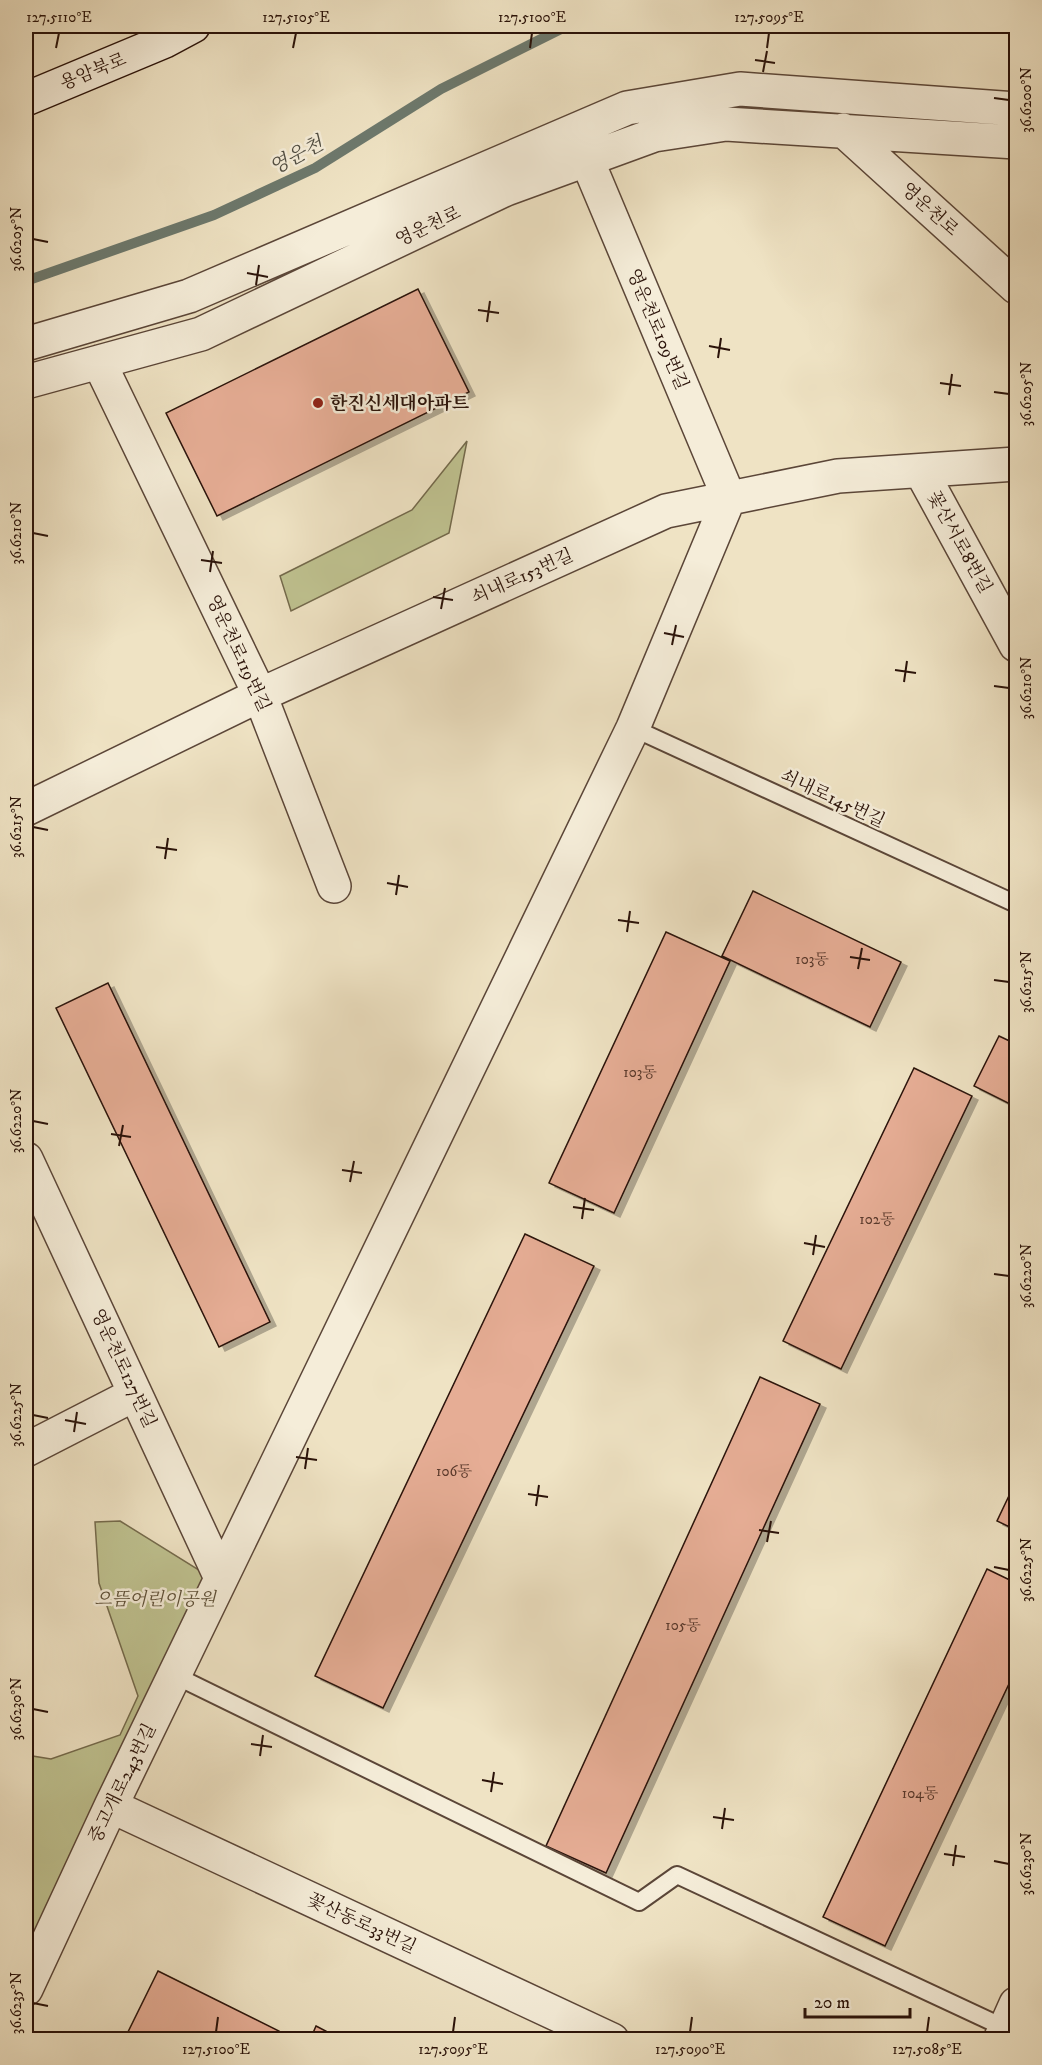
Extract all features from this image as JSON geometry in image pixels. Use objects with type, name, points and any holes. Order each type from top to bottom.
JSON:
[{"type":"street","name":"용암북로","points":[[26,99],[165,41],[193,26]]},
{"type":"street","points":[[26,344],[189,296],[627,108],[740,88],[1017,109]]},
{"type":"street","name":"영운천로","points":[[26,382],[201,334],[506,189],[654,135],[726,124],[1017,142]]},
{"type":"street","name":"영운천로","points":[[843,130],[1017,287]]},
{"type":"street","name":"영운천로109번길","points":[[587,160],[729,498]]},
{"type":"street","name":"영운천로119번길","points":[[99,362],[260,695],[334,886]]},
{"type":"street","name":"쇠내로153번길","points":[[26,809],[260,695],[666,511],[838,476],[1017,464]]},
{"type":"street","name":"꽃산서로8번길","points":[[921,471],[1017,645]]},
{"type":"street","name":"중고개로243번길","points":[[26,1989],[174,1675],[633,728],[729,498]]},
{"type":"street","name":"영운천로127번길","points":[[26,1159],[221,1578]]},
{"type":"street","points":[[26,1450],[135,1394]]},
{"type":"street","name":"꽃산동로33번길","points":[[111,1806],[612,2040]]},
{"type":"lane","name":"쇠내로145번길","points":[[633,728],[1017,904]]},
{"type":"lane","points":[[174,1675],[639,1902],[677,1875],[1007,2024]]},
{"type":"green space","points":[[467,441],[449,533],[291,611],[280,576],[412,510]]},
{"type":"green space","name":"으뜸어린이공원","points":[[120,1521],[215,1580],[26,1981],[26,1755],[51,1759],[120,1735],[138,1696],[99,1583],[95,1522]]},
{"type":"building","name":"한진신세대아파트","points":[[418,289],[469,392],[217,516],[166,413]]},
{"type":"building","points":[[753,891],[901,962],[870,1027],[722,956]]},
{"type":"building","points":[[666,932],[730,961],[614,1213],[549,1183]]},
{"type":"building","points":[[108,983],[270,1322],[219,1347],[56,1008]]},
{"type":"building","points":[[999,1036],[1016,1044],[1016,1107],[974,1086]]},
{"type":"building","points":[[914,1068],[972,1096],[841,1369],[783,1341]]},
{"type":"building","points":[[525,1234],[594,1266],[383,1708],[315,1676]]},
{"type":"building","points":[[760,1377],[820,1404],[606,1873],[546,1846]]},
{"type":"building","points":[[1016,1481],[1016,1530],[997,1521]]},
{"type":"building","points":[[987,1569],[1016,1583],[1016,1669],[885,1946],[823,1917]]},
{"type":"building","points":[[158,1971],[279,2031],[275,2040],[124,2040]]},
{"type":"building","points":[[316,2026],[343,2040],[310,2040]]},
{"type":"waterway","name":"영운천","points":[[26,281],[214,215],[315,168],[441,89],[567,26]]},
{"type":"place","name":"한진신세대아파트","points":[[318,403]]}]
